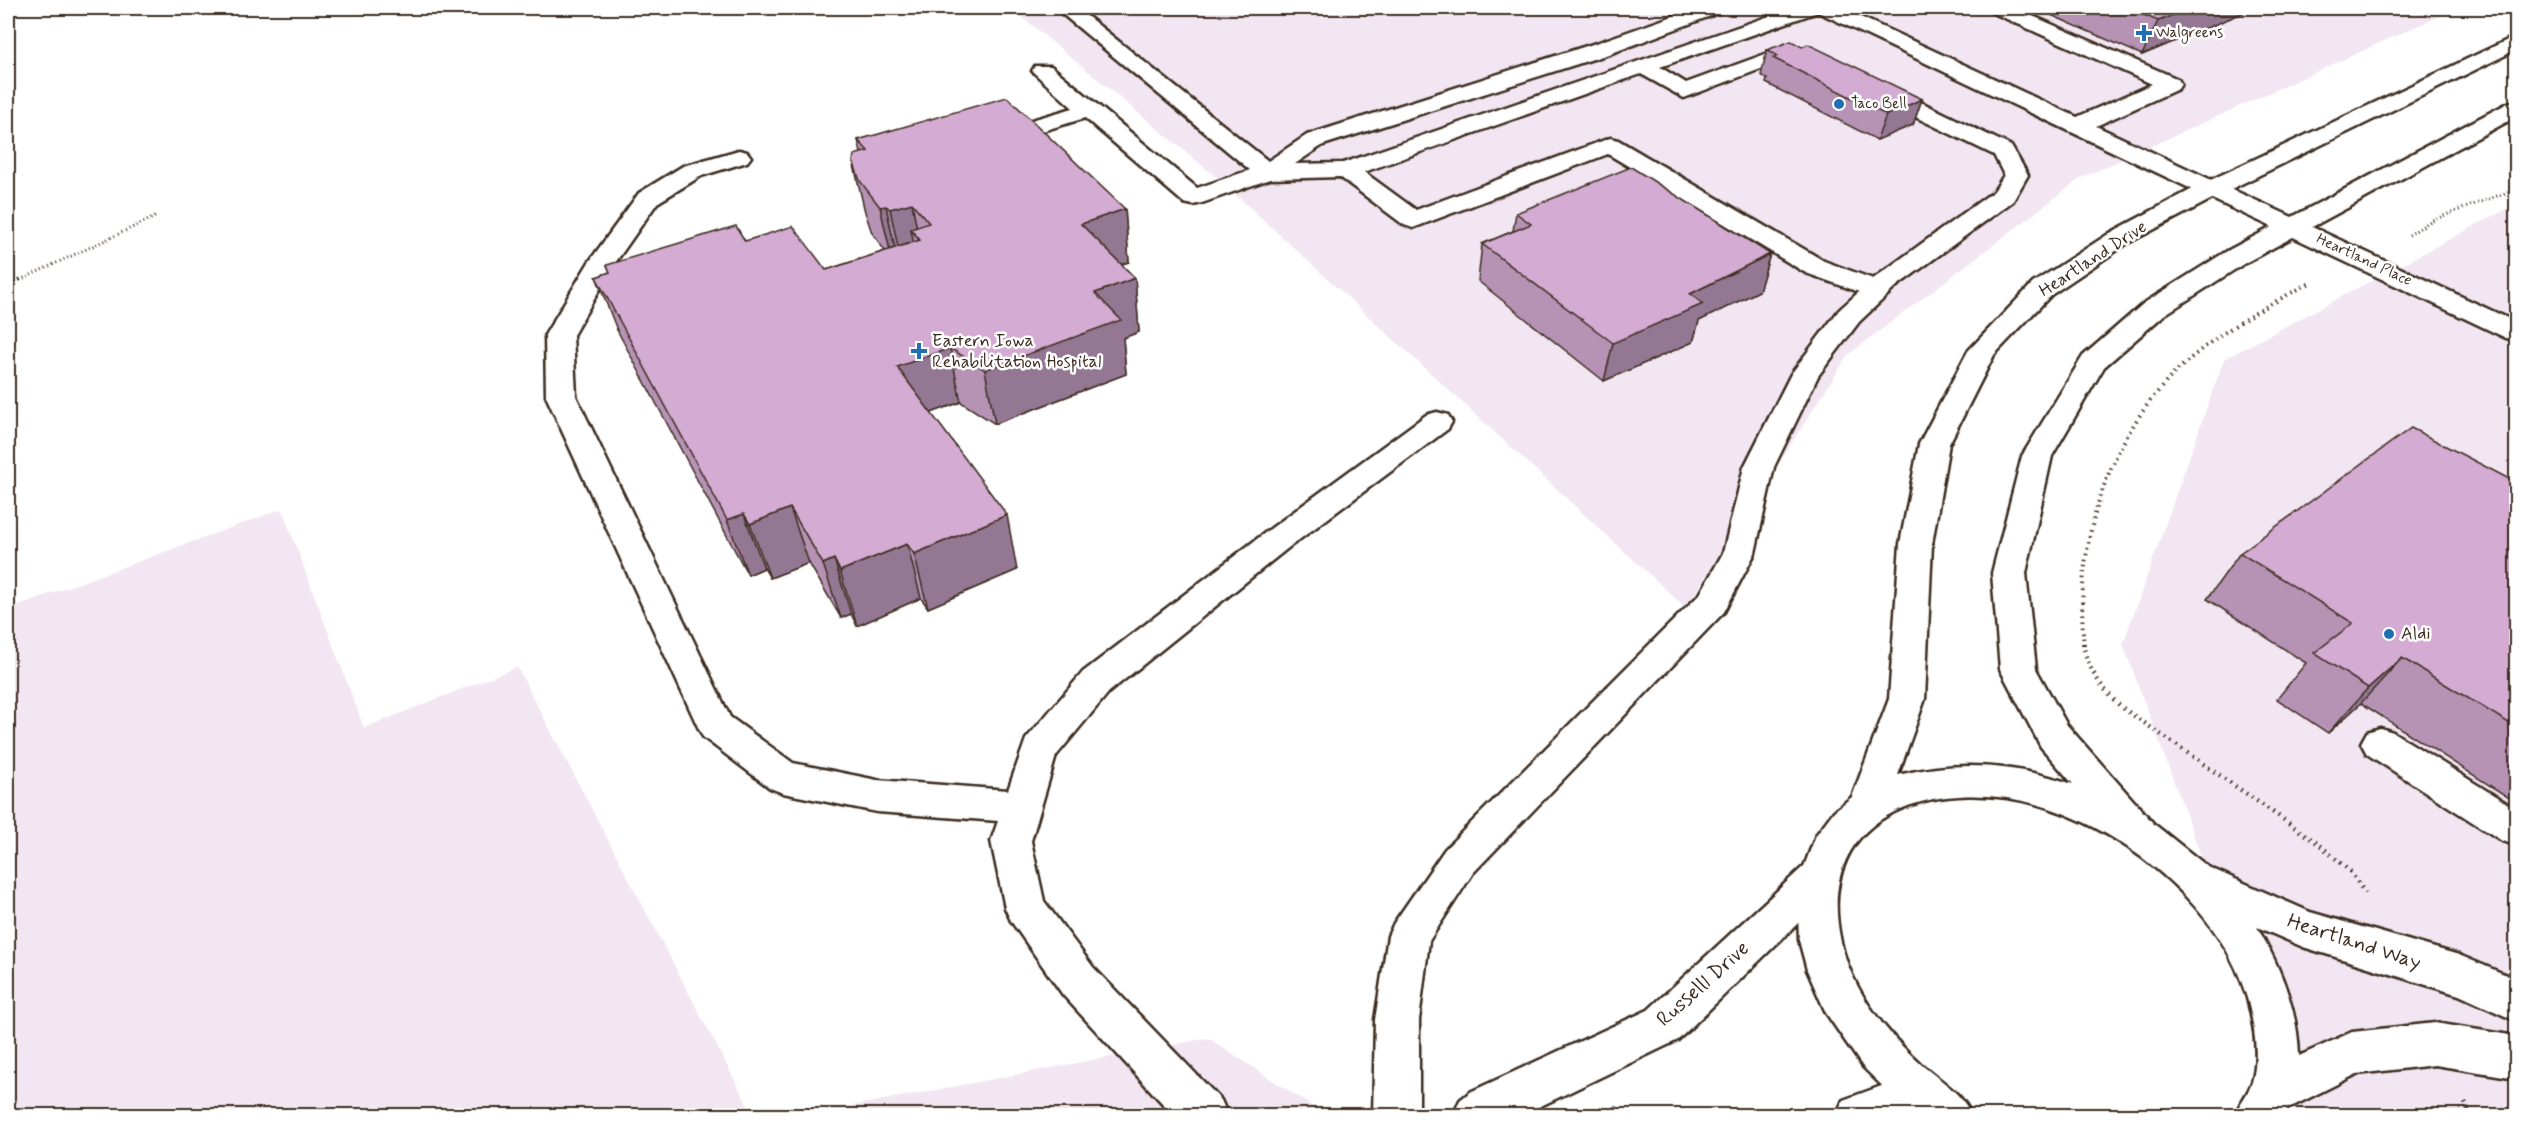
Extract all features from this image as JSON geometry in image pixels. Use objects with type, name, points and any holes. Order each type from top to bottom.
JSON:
[{"type":"street","points":[[1065,8],[1266,172],[1346,170],[1811,8]]},
{"type":"street","points":[[1043,71],[1192,198],[1266,172],[1315,140],[1604,48],[1714,8]]},
{"type":"street","name":"Heartland Place","points":[[1825,8],[2517,332]]},
{"type":"street","points":[[1998,8],[2169,84],[2077,126]]},
{"type":"street","name":"Heartland Drive","points":[[1868,804],[1907,699],[1916,544],[1934,444],[1982,351],[2042,289],[2119,238],[2211,189],[2517,42]]},
{"type":"street","points":[[1604,48],[1642,66],[1684,91],[1771,58],[1813,58],[1824,63]]},
{"type":"street","points":[[1396,1116],[1396,1020],[1409,936],[1459,861],[1712,603],[1739,553],[1759,467],[1805,374],[1849,316],[1877,290],[2004,196],[2016,175],[2003,151],[1855,79]]},
{"type":"street","points":[[2264,1105],[2278,1041],[2266,984],[2236,928],[2192,878],[2140,836],[2054,736],[2018,669],[2009,573],[2037,456],[2093,362],[2154,309],[2236,257],[2517,108]]},
{"type":"street","points":[[978,143],[1089,110]]},
{"type":"street","points":[[1346,170],[1413,220],[1610,145],[1815,267],[1877,290]]},
{"type":"street","points":[[739,157],[692,171],[648,198],[602,262],[560,335],[561,396],[716,727],[783,777],[877,796],[1022,807]]},
{"type":"street","points":[[1205,1116],[1078,981],[1025,908],[1011,841],[1039,750],[1096,682],[1277,540],[1437,422]]},
{"type":"street","points":[[2380,743],[2517,829]]},
{"type":"street","points":[[1935,1105],[1868,1041],[1834,985],[1817,929],[1818,878],[1836,836],[1868,804],[1911,785],[1964,779],[2010,783],[2081,804],[2140,836]]},
{"type":"street","name":"Russelll Drive","points":[[1476,1116],[1486,1108],[1663,1024],[1818,878]]},
{"type":"street","name":"Heartland Way","points":[[2192,878],[2303,928],[2459,975],[2517,1001]]},
{"type":"street","points":[[2264,1105],[2352,1053],[2435,1044],[2517,1057]]},
{"type":"street","points":[[1859,1116],[1935,1105]]},
{"type":"path","points":[[2403,235],[2409,235],[2432,220],[2517,189]]},
{"type":"path","points":[[8,285],[157,216]]},
{"type":"path","points":[[2314,281],[2232,325],[2193,353],[2160,386],[2131,426],[2108,470],[2092,521],[2084,580],[2083,645],[2089,664],[2100,683],[2122,707],[2327,850],[2362,888],[2366,896]]},
{"type":"shaded area","points":[[1011,8],[2457,8],[2081,178],[1848,355],[1686,608],[1220,180]]},
{"type":"shaded area","points":[[2516,204],[2516,1115],[2297,1115],[2123,644],[2224,359]]},
{"type":"shaded area","points":[[282,509],[364,728],[517,667],[753,1115],[8,1115],[8,609]]},
{"type":"shaded area","points":[[1208,1038],[1326,1115],[799,1116]]},
{"type":"building","points":[[2127,8],[2191,8],[2158,21]]},
{"type":"building","points":[[1791,41],[1802,47],[1808,44],[1922,99],[1886,115],[1773,58],[1778,56],[1767,50]]},
{"type":"building","name":"Eastern Iowa Rehabilitation Hospital","points":[[1007,97],[1125,209],[1081,224],[1135,278],[1095,293],[1121,320],[985,370],[950,348],[897,367],[1007,515],[914,554],[907,544],[840,571],[834,559],[823,564],[790,508],[750,524],[744,514],[727,520],[596,277],[610,272],[607,265],[736,226],[745,241],[793,226],[826,270],[920,240],[911,229],[929,223],[912,203],[890,209],[886,206],[880,207],[860,181],[853,161],[854,155],[868,151],[858,140]]},
{"type":"building","points":[[1631,167],[1770,254],[1690,294],[1703,304],[1613,343],[1482,244],[1531,224],[1516,213]]},
{"type":"building","name":"Aldi","points":[[2411,428],[2517,483],[2517,728],[2402,658],[2368,688],[2314,653],[2353,623],[2240,553]]},
{"type":"place","name":"Walgreens","points":[[2144,33]]},
{"type":"place","name":"Taco Bell","points":[[1839,104]]},
{"type":"place","name":"Eastern Iowa Rehabilitation Hospital","points":[[919,351]]},
{"type":"place","name":"Aldi","points":[[2389,634]]}]
